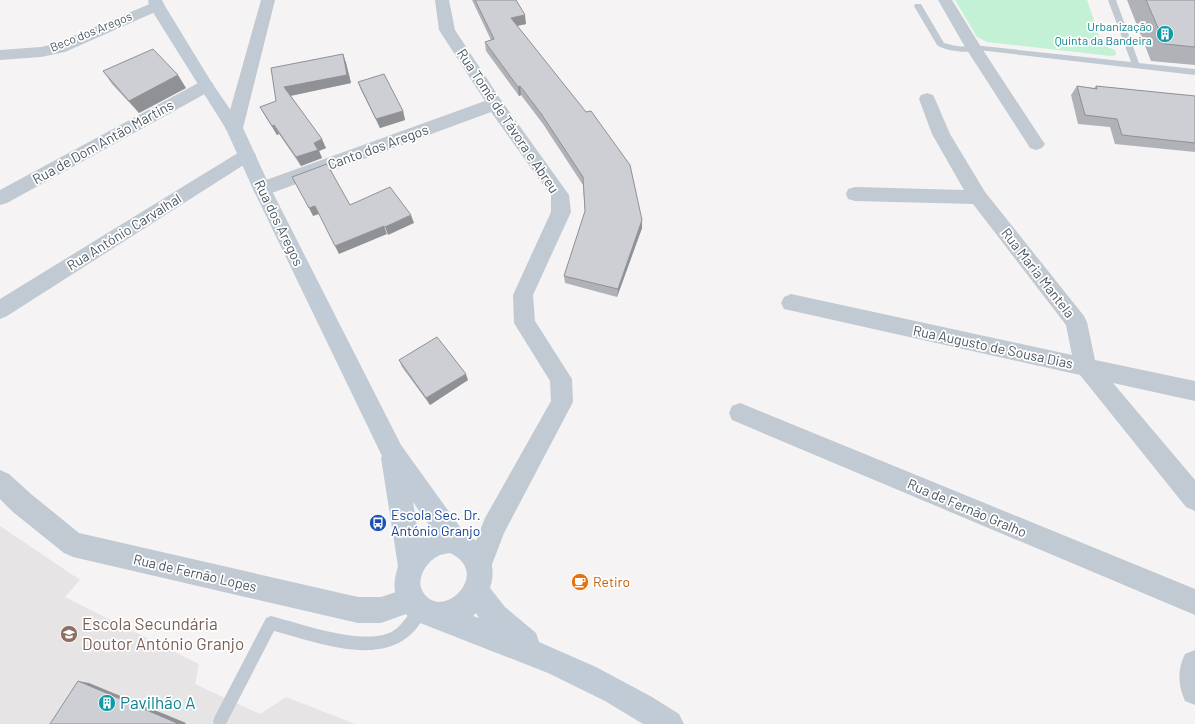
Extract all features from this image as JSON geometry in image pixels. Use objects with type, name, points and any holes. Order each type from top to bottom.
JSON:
[{"type":"street","points":[[234,128],[268,0]]},
{"type":"street","name":"Rua Tomé de Távora e Abreu","points":[[442,0],[447,30],[495,104],[560,195],[561,212],[524,295],[525,323],[561,379],[562,402],[494,526],[478,578]]},
{"type":"street","points":[[945,0],[1036,144]]},
{"type":"street","name":"Rua dos Aregos","points":[[156,3],[206,86],[234,128],[262,189],[393,453]]},
{"type":"street","name":"Beco dos Aregos","points":[[0,55],[41,52],[59,48],[156,3]]},
{"type":"street","name":"Rua de Dom Antão Martins","points":[[0,198],[206,86]]},
{"type":"street","name":"Rua Maria Mantela","points":[[927,99],[941,134],[978,197],[1076,322],[1086,367],[1195,499]]},
{"type":"street","name":"Canto dos Aregos","points":[[262,189],[495,104]]},
{"type":"street","name":"Rua António Carvalhal","points":[[0,310],[247,155]]},
{"type":"street","points":[[855,194],[978,197]]},
{"type":"street","name":"Rua Augusto de Sousa Dias","points":[[791,303],[1195,391]]},
{"type":"street","name":"Rua de Fernão Gralho","points":[[740,413],[1195,602]]},
{"type":"street","points":[[393,453],[455,541],[471,550],[476,558],[478,578],[495,617],[544,657]]},
{"type":"street","points":[[393,453],[411,565]]},
{"type":"street","name":"Rua de Fernão Lopes","points":[[0,482],[22,503],[73,544],[358,610],[424,609]]},
{"type":"street","points":[[455,541],[435,543],[425,548],[417,555],[411,565],[407,576],[407,589],[424,609],[544,657],[650,711],[669,724]]},
{"type":"street","points":[[424,609],[450,614],[461,609],[470,601],[478,578]]},
{"type":"street","points":[[1195,664],[1193,668],[1195,691]]},
{"type":"lane","points":[[1112,0],[1136,65]]},
{"type":"lane","points":[[918,6],[941,45],[958,50],[974,48],[1195,72]]},
{"type":"lane","points":[[220,721],[272,623],[358,644],[372,644],[385,642],[395,638],[404,631],[424,609]]},
{"type":"shaded area","name":"Escola Secundária Doutor António Granjo","points":[[0,526],[80,580],[65,597],[199,664],[195,684],[260,714],[286,697],[355,724],[0,724]]},
{"type":"green space","points":[[955,0],[1087,0],[1102,45],[1115,50],[1116,55],[1111,56],[987,42],[977,37]]},
{"type":"building","points":[[475,0],[516,0],[525,15],[511,18],[586,112],[591,111],[630,165],[642,220],[618,289],[564,276],[585,211],[583,177],[542,115],[520,86],[518,87],[485,42],[494,39]]},
{"type":"building","points":[[1146,0],[1195,0],[1195,47],[1165,44]]},
{"type":"building","points":[[153,49],[178,75],[129,101],[103,71]]},
{"type":"building","points":[[343,54],[347,75],[284,87],[322,139],[314,143],[318,150],[296,157],[274,125],[272,126],[260,107],[276,101],[271,68]]},
{"type":"building","points":[[384,74],[403,111],[376,119],[358,82]]},
{"type":"building","points":[[1077,86],[1097,89],[1096,86],[1195,96],[1195,143],[1122,135],[1117,119],[1085,115]]},
{"type":"building","points":[[327,164],[350,205],[390,187],[411,215],[385,227],[384,226],[335,246],[315,206],[309,208],[292,177]]},
{"type":"building","points":[[437,337],[466,374],[426,398],[399,360]]},
{"type":"building","name":"Pavilhão A","points":[[78,681],[177,723],[50,724]]},
{"type":"place","name":"Urbanização Quinta da Bandeira","points":[[1165,34]]},
{"type":"place","name":"Escola Sec. Dr. António Granjo","points":[[378,523]]},
{"type":"place","name":"Retiro","points":[[580,582]]},
{"type":"place","name":"Escola Secundária Doutor António Granjo","points":[[69,634]]},
{"type":"place","name":"Pavilhão A","points":[[107,703]]}]
